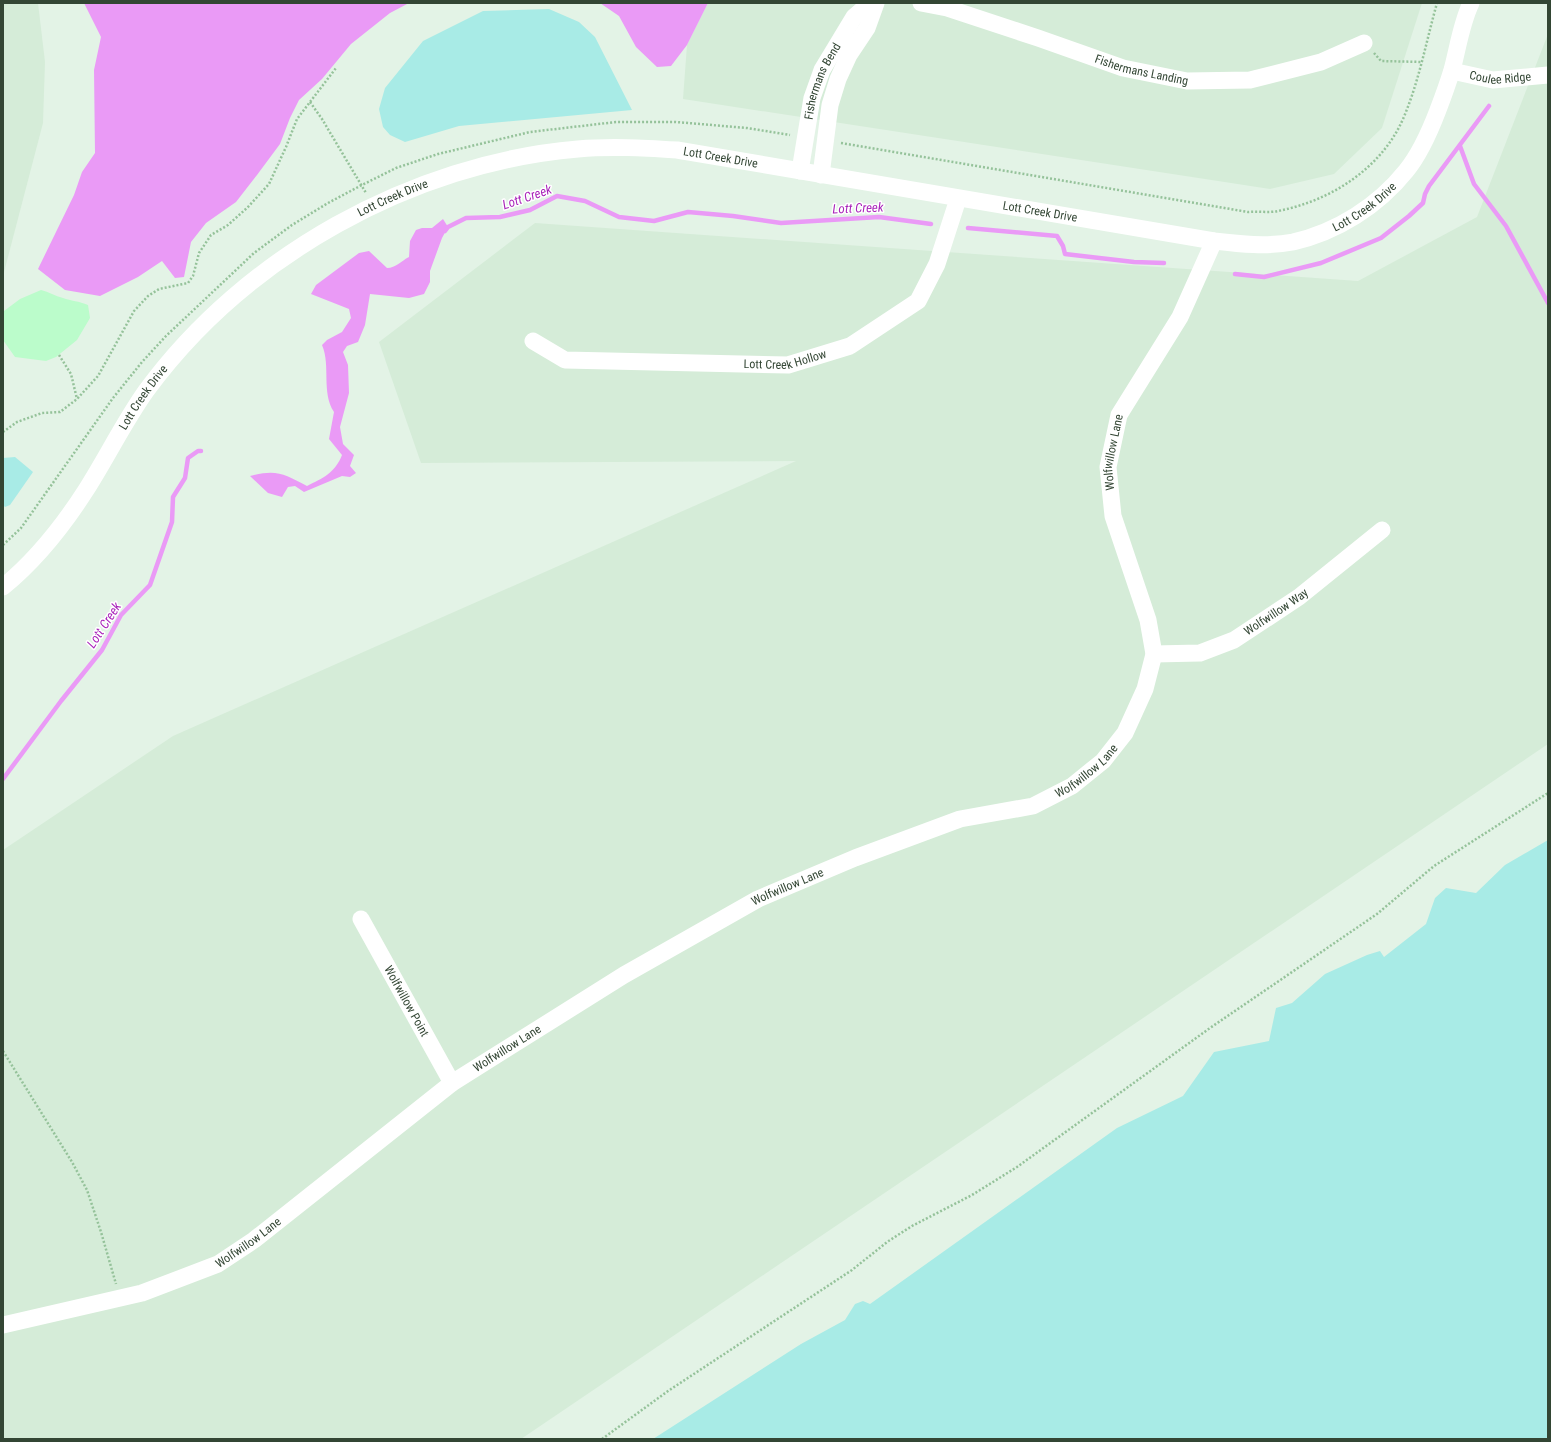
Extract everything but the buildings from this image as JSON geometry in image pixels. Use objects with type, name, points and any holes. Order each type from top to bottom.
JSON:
[{"type":"street","name":"Fishermans Bend","points":[[800,171],[812,98],[822,70],[854,17],[870,3]]},
{"type":"street","name":"Fishermans Bend","points":[[821,175],[830,105],[838,79],[849,55],[867,28],[876,3]]},
{"type":"street","name":"Fishermans Landing","points":[[921,3],[947,8],[1123,68],[1188,81],[1250,80],[1321,62],[1364,42]]},
{"type":"street","name":"Lott Creek Drive","points":[[3,587],[39,554],[64,522],[86,490],[123,426],[146,391],[208,320],[244,289],[282,260],[323,233],[372,206],[412,188],[494,162],[536,154],[579,148],[623,147],[677,150],[1214,241],[1254,245],[1292,242],[1324,233],[1354,216],[1376,201],[1407,171],[1424,143],[1438,111],[1452,71],[1466,13],[1471,3]]},
{"type":"street","name":"Coulee Ridge","points":[[1452,71],[1493,80],[1548,75]]},
{"type":"street","name":"Lott Creek Hollow","points":[[533,341],[565,360],[788,365],[850,346],[918,301],[937,264],[958,198]]},
{"type":"street","name":"Wolfwillow Lane","points":[[3,1325],[142,1293],[218,1264],[254,1240],[452,1083],[624,975],[758,899],[855,858],[960,818],[1033,806],[1072,786],[1103,761],[1125,733],[1145,689],[1154,654],[1148,620],[1113,516],[1108,467],[1119,415],[1180,317],[1214,241]]},
{"type":"street","name":"Wolfwillow Way","points":[[1154,654],[1200,653],[1234,640],[1299,597],[1382,530]]},
{"type":"street","name":"Wolfwillow Point","points":[[362,919],[452,1083]]},
{"type":"path","points":[[825,140],[1240,210],[1276,211],[1304,205],[1331,194],[1352,181],[1389,144],[1402,121],[1414,91],[1437,3]]},
{"type":"path","points":[[1364,42],[1381,61],[1422,62]]},
{"type":"path","points":[[3,432],[17,422],[42,413],[60,412],[77,399],[98,376],[134,311],[148,296],[159,289],[188,283],[193,276],[199,253],[211,234],[228,225],[248,207],[269,184],[297,119],[336,68]]},
{"type":"path","points":[[310,102],[362,185],[372,206]]},
{"type":"path","points":[[3,545],[21,528],[113,398],[142,362],[166,336],[254,253],[292,225],[328,203],[362,185],[396,168],[444,153],[530,132],[616,122],[676,122],[747,128],[805,137]]},
{"type":"path","points":[[59,355],[71,374],[77,399]]},
{"type":"path","points":[[602,1439],[668,1391],[852,1270],[887,1242],[912,1226],[972,1195],[1017,1168],[1210,1028],[1377,914],[1434,866],[1548,793]]},
{"type":"path","points":[[3,1051],[72,1162],[87,1190],[120,1298]]},
{"type":"shaded area","points":[[3,3],[38,3],[45,62],[43,123],[3,276]]},
{"type":"shaded area","points":[[84,3],[409,3],[390,13],[351,44],[322,79],[299,100],[280,144],[257,175],[236,202],[206,223],[191,242],[184,277],[175,278],[162,261],[138,277],[100,296],[65,290],[38,269],[74,195],[82,172],[95,153],[94,70],[101,37]]},
{"type":"shaded area","points":[[600,3],[708,3],[687,45],[671,66],[657,67],[636,47],[619,16]]},
{"type":"shaded area","points":[[708,3],[1422,3],[1382,128],[1334,174],[1270,189],[683,99],[687,45]]},
{"type":"shaded area","points":[[549,9],[579,22],[595,37],[632,110],[459,126],[405,142],[390,135],[383,127],[379,109],[385,88],[423,41],[483,11]]},
{"type":"shaded area","points":[[1548,34],[1548,744],[521,1439],[3,1439],[3,850],[173,736],[796,461],[421,463],[379,342],[535,223],[1358,281],[1477,217]]},
{"type":"shaded area","points":[[443,219],[448,227],[442,238],[430,271],[430,282],[424,294],[409,298],[370,294],[365,325],[358,342],[347,346],[343,352],[348,365],[349,393],[340,427],[343,444],[354,455],[350,466],[356,473],[350,477],[342,476],[304,492],[295,486],[288,487],[282,497],[268,493],[250,476],[267,473],[280,474],[292,478],[307,486],[332,471],[342,455],[329,439],[334,412],[328,396],[325,353],[322,345],[327,340],[342,332],[351,318],[349,309],[311,294],[316,285],[359,253],[369,251],[387,268],[396,266],[409,257],[410,241],[416,230],[422,228],[432,228]]},
{"type":"shaded area","points":[[15,457],[33,472],[10,505],[5,507],[3,505],[3,458]]},
{"type":"shaded area","points":[[1548,840],[1548,1439],[653,1439],[801,1344],[845,1320],[855,1304],[863,1301],[870,1304],[1117,1128],[1183,1096],[1214,1052],[1269,1041],[1276,1008],[1292,1003],[1325,974],[1367,955],[1380,951],[1384,957],[1426,924],[1435,898],[1446,888],[1476,893],[1505,865]]},
{"type":"sand","points":[[41,290],[88,305],[90,318],[77,340],[56,357],[46,361],[15,357],[3,340],[4,311],[20,299]]},
{"type":"waterway","points":[[1235,274],[1264,277],[1321,263],[1381,238],[1423,203],[1429,186],[1489,106]]},
{"type":"waterway","points":[[1460,146],[1474,184],[1506,226],[1548,303]]},
{"type":"waterway","name":"Lott Creek","points":[[445,231],[448,227],[466,218],[500,217],[530,210],[557,196],[585,201],[619,217],[654,221],[688,212],[733,216],[781,223],[879,217],[931,224]]},
{"type":"waterway","name":"Lott Creek","points":[[968,228],[1057,236],[1063,246],[1065,254],[1134,262],[1164,263]]},
{"type":"waterway","name":"Lott Creek","points":[[3,779],[61,701],[102,650],[121,615],[150,585],[172,522],[173,497],[185,478],[188,458],[198,451],[201,451]]}]
